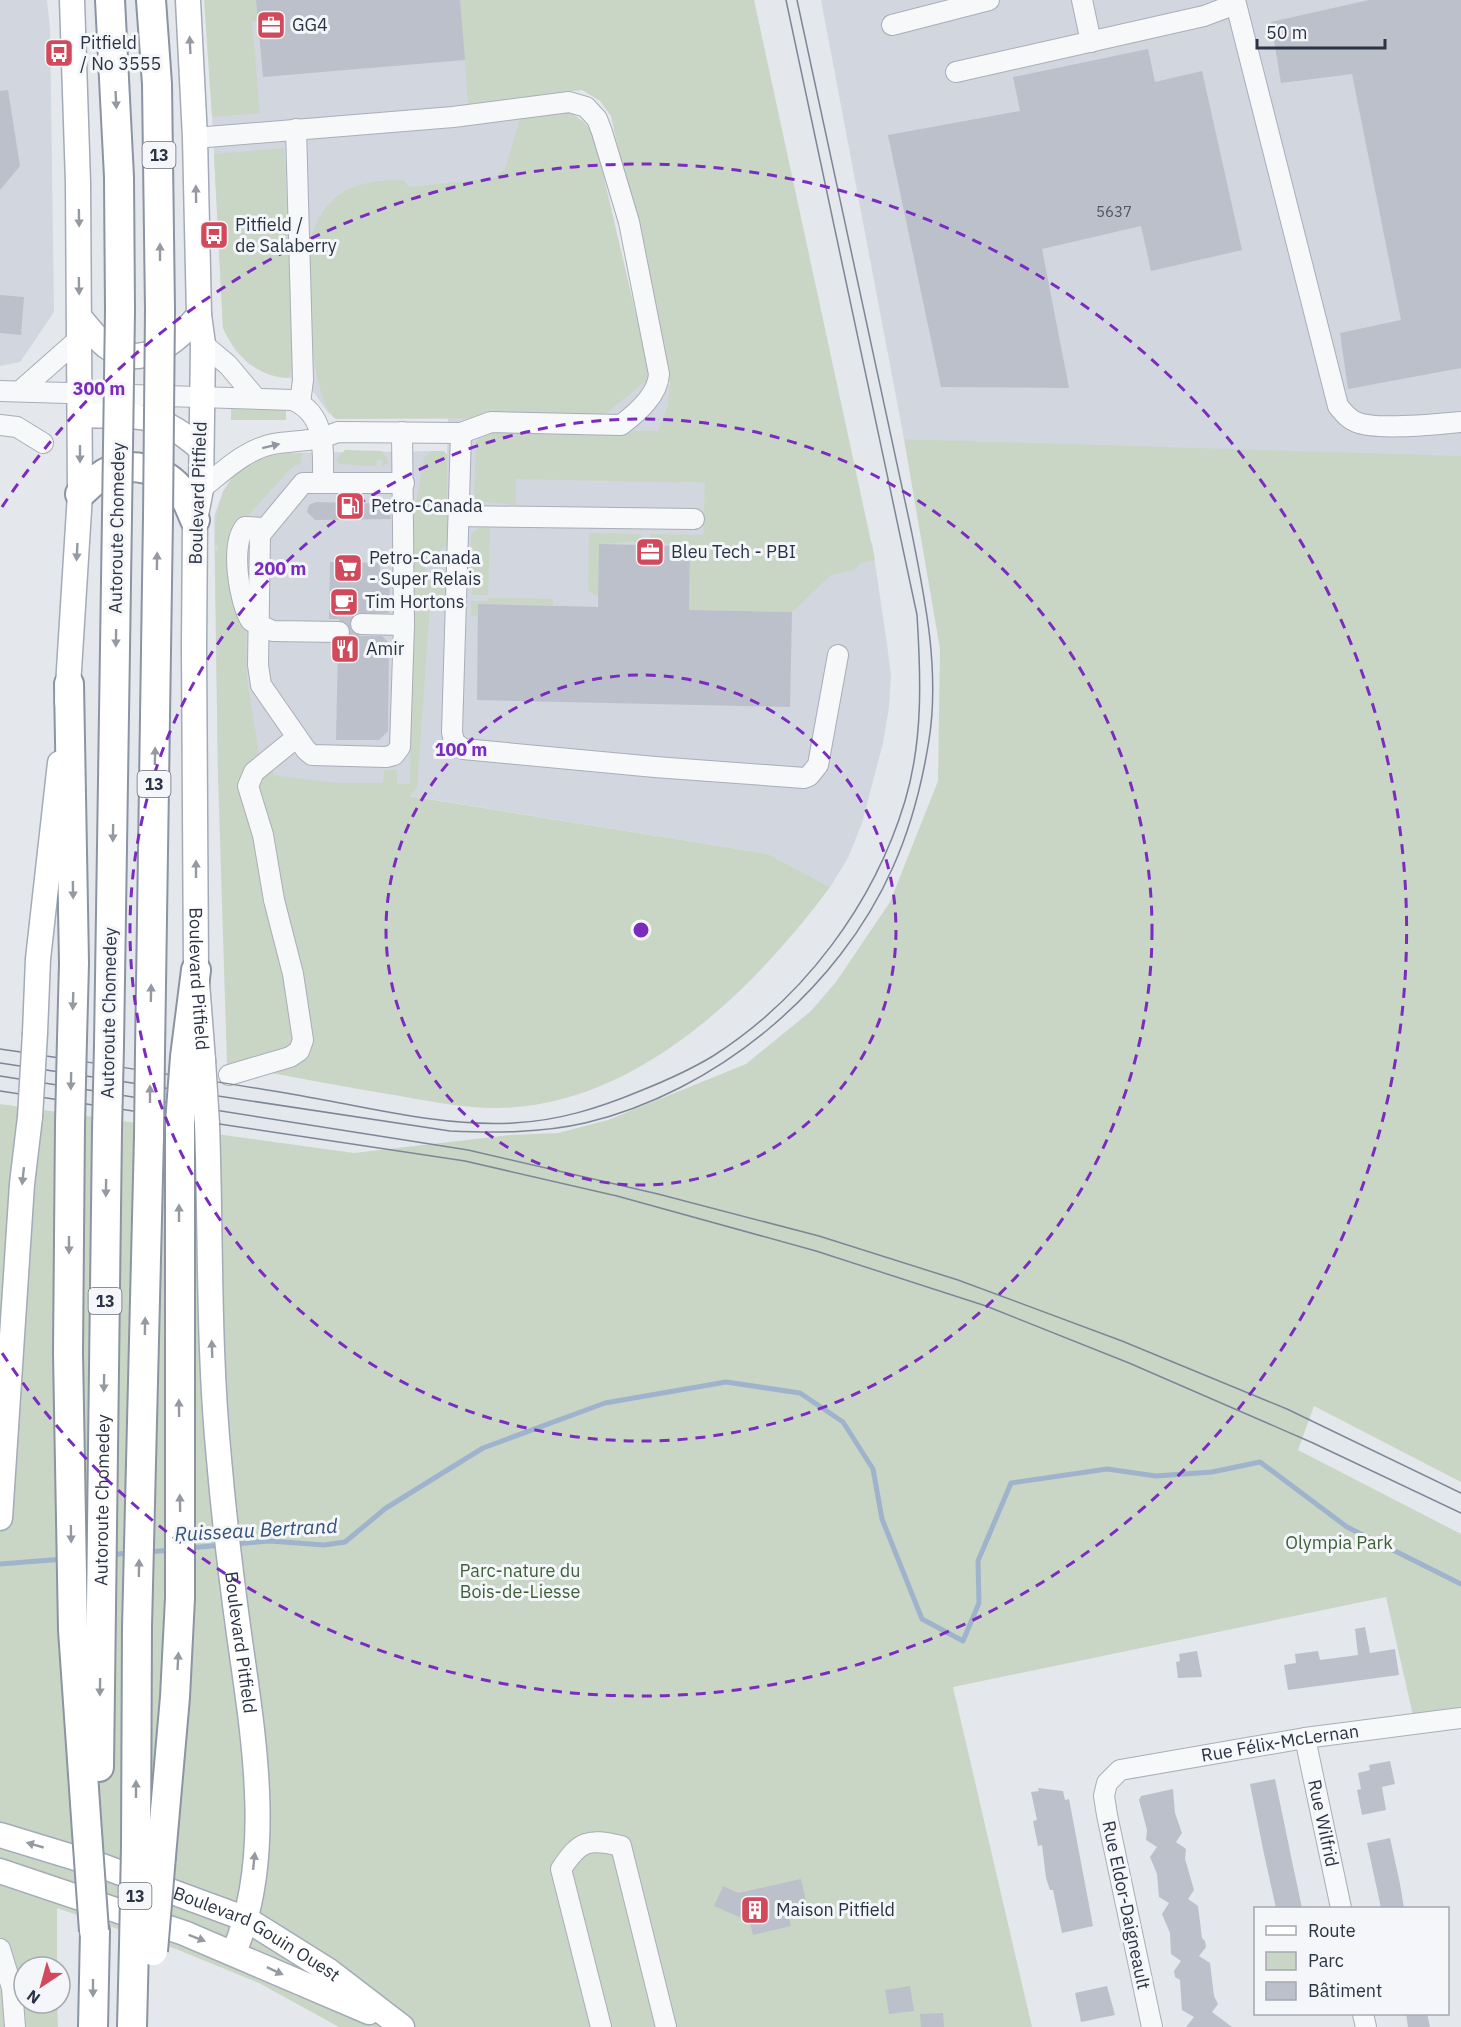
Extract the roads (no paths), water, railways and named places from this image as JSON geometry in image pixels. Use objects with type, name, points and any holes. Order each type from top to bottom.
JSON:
[{"type":"highway","name":"Autoroute Chomedey","points":[[93,2027],[93,1833],[101,1628],[120,310],[119,166],[110,0]]},
{"type":"highway","name":"13","points":[[132,2027],[143,1948],[149,1852],[138,1627],[149,1136],[160,310],[157,84],[151,0]]},
{"type":"highway","points":[[80,494],[107,472],[120,468],[145,469],[160,474],[177,486],[195,520]]},
{"type":"highway","points":[[69,684],[74,963],[70,1124],[70,1476],[73,1630],[93,1833]]},
{"type":"highway","points":[[149,1852],[179,1625],[179,1141],[194,1058],[196,970]]},
{"type":"highway","points":[[140,2027],[143,1948]]},
{"type":"main road","points":[[0,1513],[2,1456],[22,1184],[30,1117],[38,959],[69,684],[80,494],[80,328],[72,0]]},
{"type":"main road","name":"Boulevard Pitfield","points":[[188,0],[195,138],[199,315],[203,344],[201,489],[195,520],[196,970]]},
{"type":"main road","points":[[80,328],[110,349],[125,355],[140,356],[156,352],[175,341],[199,315]]},
{"type":"main road","points":[[80,404],[151,418],[176,428],[201,449]]},
{"type":"main road","name":"Boulevard Pitfield","points":[[194,1058],[208,1145],[211,1336],[220,1470],[236,1611],[253,1727],[257,1785],[255,1851],[246,1919],[234,1952]]},
{"type":"main road","name":"Boulevard Gouin Ouest","points":[[0,1835],[112,1869],[246,1919],[329,1971],[399,2025]]},
{"type":"main road","name":"Boulevard Gouin Ouest","points":[[0,1870],[123,1910],[234,1952],[399,2025]]},
{"type":"street","points":[[892,25],[989,0]]},
{"type":"street","points":[[1082,0],[1091,42]]},
{"type":"street","points":[[956,72],[1204,16],[1241,1],[1338,406],[1348,418],[1358,424],[1429,425],[1461,422]]},
{"type":"street","points":[[195,138],[453,117],[569,102],[585,107],[597,119],[623,201],[659,374],[655,390],[639,410],[621,425],[491,422],[461,433],[338,432],[323,439],[273,444],[248,453],[201,489]]},
{"type":"street","points":[[296,129],[303,380],[300,403]]},
{"type":"street","points":[[20,391],[80,328]]},
{"type":"street","points":[[203,344],[228,365],[255,398]]},
{"type":"street","points":[[0,391],[20,391],[80,404],[202,396],[289,398],[300,403],[314,418],[323,439],[322,482]]},
{"type":"street","points":[[0,424],[17,427],[44,443]]},
{"type":"street","points":[[402,432],[404,483],[404,629],[402,731],[397,753],[380,757],[312,754],[297,738],[259,680],[260,540],[264,528],[299,484],[404,483]]},
{"type":"street","points":[[461,433],[452,732],[454,742],[463,749],[804,778],[818,765],[838,656]]},
{"type":"street","points":[[459,516],[694,519]]},
{"type":"street","points":[[258,626],[273,622],[339,628]]},
{"type":"street","points":[[361,628],[404,629]]},
{"type":"street","points":[[230,1075],[290,1057],[299,1050],[303,1040],[292,974],[274,900],[263,835],[248,786],[254,772],[297,738]]},
{"type":"street","name":"Rue Félix-McLernan","points":[[1107,1783],[1120,1770],[1305,1738],[1461,1718]]},
{"type":"street","name":"Rue Wilfrid","points":[[1305,1738],[1341,1907]]},
{"type":"street","name":"Rue Eldor-Daigneault","points":[[1107,1783],[1104,1796],[1107,1815],[1152,2027]]},
{"type":"street","points":[[601,2027],[561,1869],[575,1847],[596,1840],[621,1846],[666,2027]]},
{"type":"street","points":[[0,1949],[12,1988],[15,2027]]},
{"type":"waterway","name":"Ruisseau Bertrand","points":[[234,1544],[270,1541],[324,1545],[345,1542],[386,1508],[483,1448],[605,1403],[726,1382],[800,1393],[843,1422],[873,1469],[882,1519],[922,1619],[963,1641],[979,1603],[978,1561],[1011,1483],[1107,1469],[1156,1476],[1212,1472],[1260,1462],[1347,1527],[1461,1584]]},
{"type":"waterway","name":"Ruisseau Bertrand","points":[[189,1548],[222,1545]]},
{"type":"waterway","name":"Ruisseau Bertrand","points":[[148,1552],[171,1550]]},
{"type":"waterway","name":"Ruisseau Bertrand","points":[[109,1555],[129,1553]]},
{"type":"waterway","name":"Ruisseau Bertrand","points":[[0,1564],[64,1559]]},
{"type":"tunnel","points":[[339,624],[361,624]]},
{"type":"tram line","points":[[0,1049],[297,1095],[431,1119],[486,1123],[530,1122],[578,1113],[609,1103],[686,1071],[713,1056],[746,1033],[777,1006],[806,977],[832,945],[855,912],[875,876],[892,839],[911,778],[918,732],[920,686],[917,615],[786,0]]},
{"type":"tram line","points":[[0,1063],[450,1131],[501,1132],[552,1129],[585,1123],[634,1108],[681,1087],[726,1061],[768,1030],[806,994],[841,955],[870,912],[893,867],[910,821],[929,740],[932,714],[932,661],[926,608],[911,529],[797,0]]},
{"type":"tram line","points":[[0,1076],[468,1150],[658,1194],[819,1236],[958,1280],[1122,1341],[1287,1409],[1461,1493]]},
{"type":"tram line","points":[[0,1091],[465,1161],[617,1196],[816,1251],[986,1306],[1129,1363],[1313,1443],[1461,1513]]},
{"type":"place","name":"GG4","points":[[271,25]]},
{"type":"place","name":"Pitfield / No 3555","points":[[59,53]]},
{"type":"place","name":"Pitfield / de Salaberry","points":[[214,235]]},
{"type":"place","name":"Petro-Canada","points":[[350,506]]},
{"type":"place","name":"Bleu Tech - PBI","points":[[650,552]]},
{"type":"place","name":"Petro-Canada - Super Relais","points":[[348,568]]},
{"type":"place","name":"Tim Hortons","points":[[344,602]]},
{"type":"place","name":"Amir","points":[[345,649]]},
{"type":"place","name":"Maison Pitfield","points":[[755,1910]]},
{"type":"park label","name":"Olympia Park","points":[[1339,1543]]},
{"type":"park label","name":"Parc-nature du Bois-de-Liesse","points":[[520,1581]]}]
